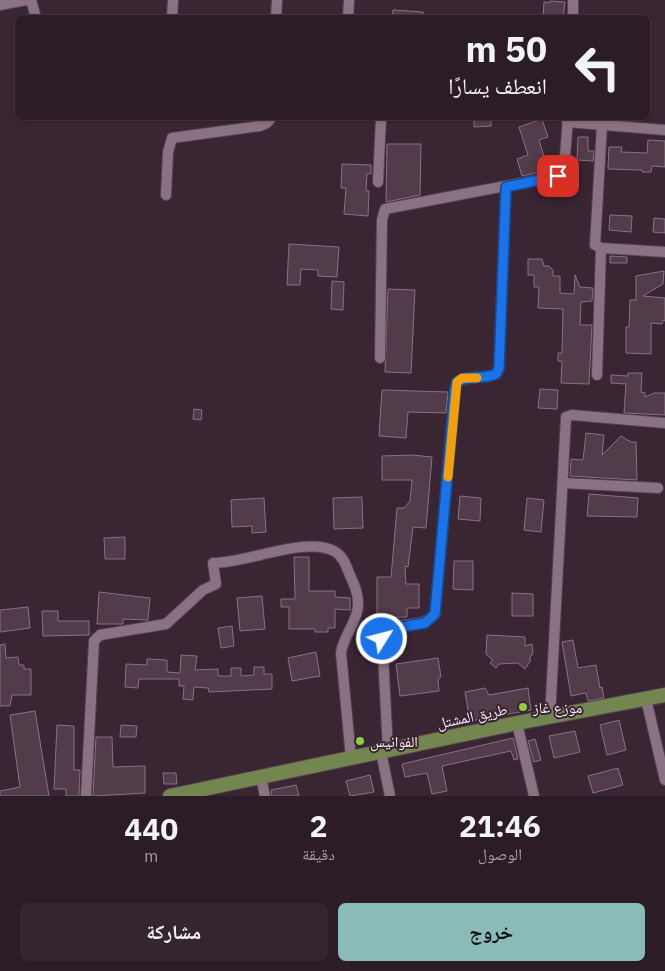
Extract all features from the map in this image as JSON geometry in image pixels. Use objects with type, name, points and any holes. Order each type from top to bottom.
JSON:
[{"type":"main road","name":"طريق المشتل","points":[[170,796],[517,723],[665,695]]},
{"type":"street","points":[[0,5],[26,0]]},
{"type":"street","points":[[31,0],[35,15]]},
{"type":"street","points":[[172,15],[173,0]]},
{"type":"street","points":[[276,15],[277,0]]},
{"type":"street","points":[[348,15],[349,0]]},
{"type":"street","points":[[573,15],[574,0]]},
{"type":"street","points":[[166,195],[168,152],[172,138],[260,126],[269,120]]},
{"type":"street","points":[[378,182],[381,120]]},
{"type":"street","points":[[380,358],[382,220],[385,210],[506,187],[562,174],[565,166],[568,120],[665,130]]},
{"type":"street","points":[[602,125],[595,245],[601,248],[665,252]]},
{"type":"street","points":[[390,796],[385,751],[382,634],[390,628],[425,623],[435,614],[455,389],[457,382],[462,378],[491,377],[496,374],[499,368],[506,187]]},
{"type":"street","points":[[597,375],[601,248]]},
{"type":"street","points":[[550,717],[566,417],[572,415],[665,423]]},
{"type":"street","points":[[563,483],[658,488]]},
{"type":"street","points":[[86,796],[94,641],[100,635],[166,624],[203,590],[216,584],[213,563],[257,557],[293,548],[309,546],[336,552],[344,560],[357,592],[358,608],[342,644],[341,653],[351,758]]},
{"type":"street","points":[[646,699],[665,780]]},
{"type":"street","points":[[517,723],[534,796]]},
{"type":"street","points":[[261,777],[265,796]]},
{"type":"building","points":[[550,1],[565,2],[563,15],[543,15],[544,2],[550,3]]},
{"type":"building","points":[[393,10],[423,12],[423,15],[392,15]]},
{"type":"building","points":[[474,120],[491,120],[491,126],[474,127]]},
{"type":"building","points":[[542,120],[548,137],[539,140],[548,170],[522,176],[517,159],[528,155],[519,127]]},
{"type":"building","points":[[578,137],[588,137],[588,151],[594,151],[593,161],[577,160]]},
{"type":"building","points":[[648,140],[665,141],[665,167],[652,166],[651,172],[608,169],[609,147],[622,147],[621,152],[647,153]]},
{"type":"building","points":[[387,144],[421,144],[420,195],[386,202]]},
{"type":"building","points":[[342,164],[371,165],[371,174],[367,174],[366,191],[369,191],[368,216],[344,214],[346,188],[341,188]]},
{"type":"building","points":[[610,215],[632,216],[631,232],[609,230]]},
{"type":"building","points":[[654,218],[665,219],[665,233],[653,232]]},
{"type":"building","points":[[289,244],[339,247],[337,277],[318,276],[318,270],[301,269],[300,285],[287,285]]},
{"type":"building","points":[[610,256],[627,257],[627,263],[610,263]]},
{"type":"building","points":[[528,259],[542,259],[544,266],[549,266],[553,270],[553,276],[560,276],[560,293],[574,294],[575,275],[580,287],[593,288],[592,301],[581,302],[580,325],[592,325],[589,384],[561,383],[562,361],[558,361],[558,353],[562,353],[563,309],[538,308],[539,287],[534,287],[534,275],[528,275]]},
{"type":"building","points":[[664,271],[663,284],[643,296],[665,298],[665,321],[663,320],[662,324],[651,323],[651,354],[626,353],[626,327],[629,327],[630,300],[636,300],[636,276]]},
{"type":"building","points":[[332,281],[344,282],[343,310],[331,309]]},
{"type":"building","points":[[388,289],[415,290],[411,373],[385,372]]},
{"type":"building","points":[[628,373],[642,373],[641,392],[645,393],[645,397],[654,393],[665,393],[665,415],[624,413],[626,384],[611,383],[611,375],[628,376]]},
{"type":"building","points":[[540,389],[558,390],[557,409],[538,408]]},
{"type":"building","points":[[382,390],[448,392],[446,413],[408,412],[406,438],[379,436]]},
{"type":"building","points":[[194,409],[202,410],[201,420],[193,419]]},
{"type":"building","points":[[586,433],[604,435],[602,455],[621,436],[631,442],[636,442],[637,480],[570,476],[571,459],[583,460]]},
{"type":"building","points":[[412,455],[432,457],[426,528],[413,527],[408,567],[405,566],[406,584],[419,584],[419,608],[407,608],[407,617],[377,618],[377,577],[391,577],[397,508],[404,508],[410,501],[412,480],[382,480],[382,456]]},
{"type":"building","points":[[589,494],[638,498],[637,517],[587,516]]},
{"type":"building","points":[[460,496],[481,498],[480,521],[458,519]]},
{"type":"building","points":[[362,497],[363,528],[334,529],[333,498]]},
{"type":"building","points":[[264,498],[266,532],[252,533],[252,526],[232,527],[231,500]]},
{"type":"building","points":[[527,498],[544,500],[541,532],[524,530]]},
{"type":"building","points":[[125,537],[125,559],[105,559],[104,538]]},
{"type":"building","points":[[294,557],[309,557],[309,591],[335,591],[335,597],[350,598],[350,610],[335,609],[335,628],[328,628],[328,632],[315,632],[315,629],[289,629],[289,607],[281,607],[281,599],[295,599]]},
{"type":"building","points":[[454,561],[473,561],[473,590],[453,589]]},
{"type":"building","points":[[99,592],[150,598],[148,620],[123,619],[123,624],[97,624]]},
{"type":"building","points":[[512,593],[533,594],[533,616],[512,616]]},
{"type":"building","points":[[262,596],[265,629],[240,631],[237,598]]},
{"type":"building","points":[[28,607],[30,628],[0,632],[0,610]]},
{"type":"building","points":[[42,611],[58,611],[58,621],[89,621],[89,635],[43,636]]},
{"type":"building","points":[[232,626],[234,646],[221,648],[218,628]]},
{"type":"building","points":[[487,635],[525,637],[525,646],[532,644],[533,653],[525,669],[518,663],[499,664],[496,668],[490,663],[493,660],[486,654]]},
{"type":"building","points":[[573,640],[578,668],[596,665],[600,688],[602,687],[604,698],[588,701],[586,693],[571,696],[562,642]]},
{"type":"building","points":[[5,644],[6,658],[18,657],[19,665],[24,665],[24,669],[31,669],[31,695],[12,695],[10,706],[0,706],[0,645]]},
{"type":"building","points":[[316,652],[320,676],[292,681],[288,658]]},
{"type":"building","points":[[181,655],[197,656],[195,670],[218,669],[218,676],[231,676],[231,668],[241,668],[241,676],[254,675],[254,667],[264,667],[264,674],[272,674],[272,689],[209,692],[208,688],[194,687],[193,700],[183,699],[184,686],[179,686],[179,679],[139,679],[138,688],[125,687],[126,664],[147,665],[147,659],[167,660],[167,672],[180,673]]},
{"type":"building","points":[[438,658],[441,677],[438,679],[439,691],[400,696],[396,664]]},
{"type":"building","points":[[485,688],[489,695],[528,688],[531,710],[470,721],[465,692]]},
{"type":"building","points":[[35,711],[49,796],[0,796],[0,791],[20,787],[10,715]]},
{"type":"building","points":[[619,720],[626,750],[607,755],[600,725]]},
{"type":"building","points":[[57,725],[74,726],[74,770],[80,770],[79,796],[66,796],[66,789],[54,789]]},
{"type":"building","points":[[121,725],[137,726],[136,737],[120,737]]},
{"type":"building","points":[[575,731],[580,752],[554,758],[549,736]]},
{"type":"building","points":[[96,737],[112,737],[113,767],[145,766],[145,793],[93,796]]},
{"type":"building","points":[[513,738],[518,759],[514,760],[511,751],[442,766],[447,791],[432,794],[427,773],[405,777],[402,764]]},
{"type":"building","points":[[535,739],[541,760],[534,762],[528,741]]},
{"type":"building","points":[[618,768],[623,785],[593,793],[588,776]]},
{"type":"building","points":[[163,773],[176,773],[177,784],[164,784]]},
{"type":"building","points":[[370,775],[374,792],[350,796],[346,781]]},
{"type":"building","points":[[296,785],[299,796],[272,796],[271,790]]},
{"type":"slow traffic","points":[[448,477],[457,382],[462,378],[477,378]]},
{"type":"place","name":"موزع غاز","points":[[523,707]]},
{"type":"place","name":"الفوانيس","points":[[360,741]]},
{"type":"route","points":[[382,639],[384,630],[425,623],[432,618],[437,607],[455,389],[457,382],[462,378],[491,377],[496,374],[499,368],[506,187],[558,176]]}]
